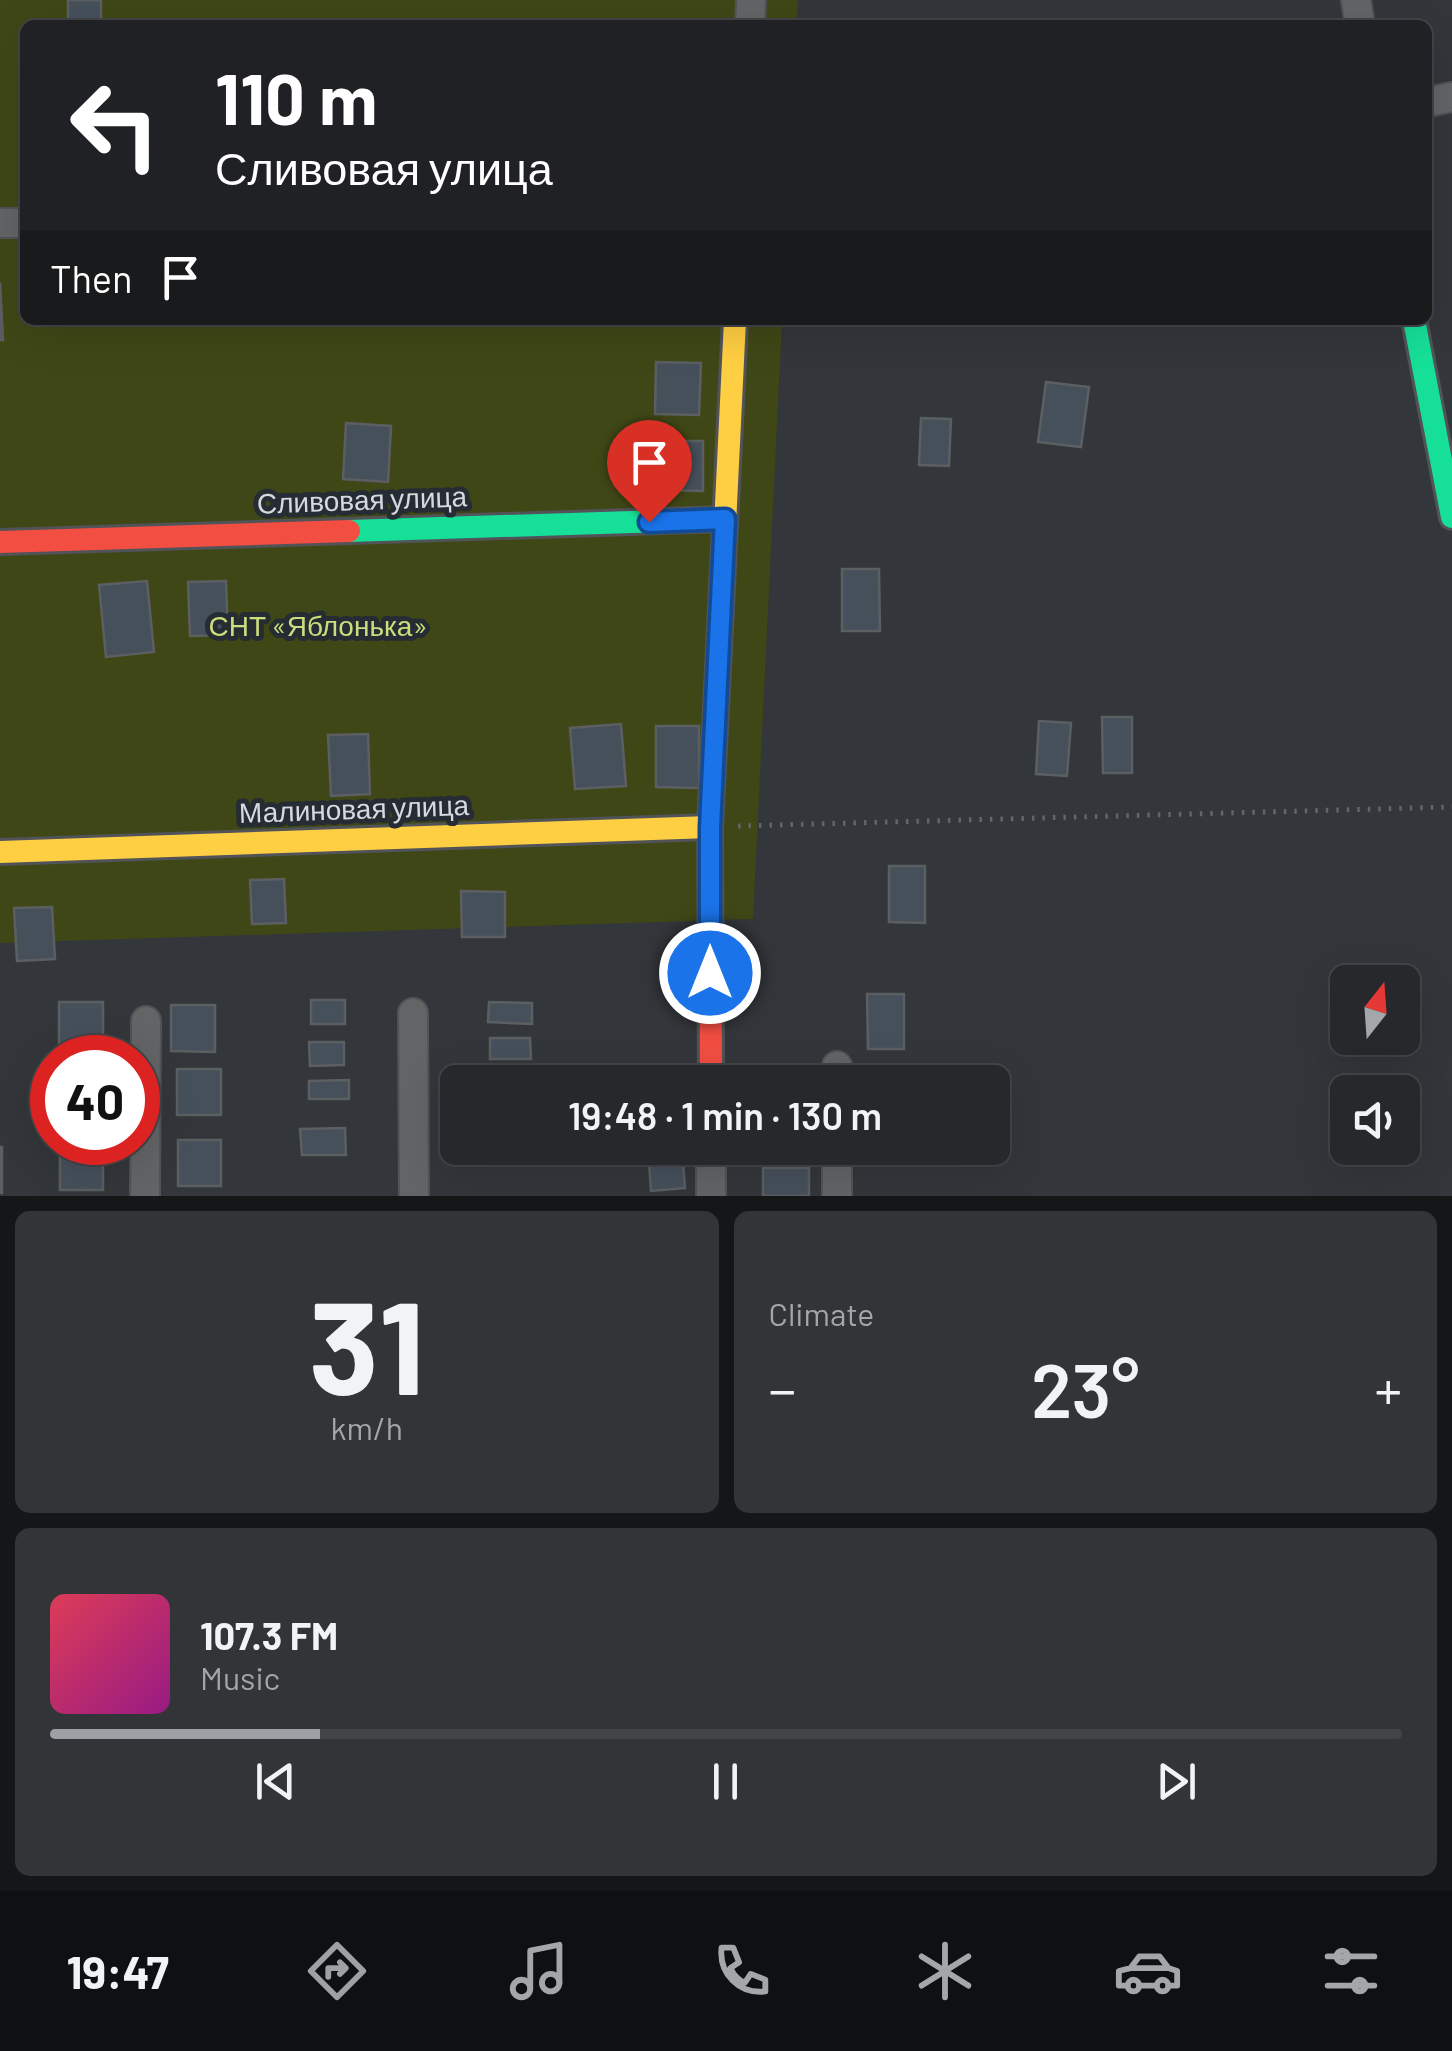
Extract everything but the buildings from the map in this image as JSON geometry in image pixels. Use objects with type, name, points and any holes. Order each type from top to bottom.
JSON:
[{"type":"street","points":[[711,1065],[710,827],[735,325]]},
{"type":"street","points":[[1415,325],[1452,517]]},
{"type":"street","name":"Сливовая улица","points":[[0,542],[725,519]]},
{"type":"street","name":"Малиновая улица","points":[[0,852],[710,827]]},
{"type":"street","points":[[413,1013],[414,1196]]},
{"type":"street","points":[[144,1196],[146,1021]]},
{"type":"street","points":[[711,1165],[711,1196]]},
{"type":"street","points":[[837,1165],[837,1196]]},
{"type":"path","points":[[710,827],[1452,807]]},
{"type":"green space","name":"СНТ «Яблонька»","points":[[0,0],[798,0],[796,20],[20,20],[20,325],[782,325],[753,919],[0,943]]},
{"type":"traffic: fast","points":[[1415,325],[1452,517]]},
{"type":"traffic: fast","points":[[349,531],[725,519]]},
{"type":"traffic: slow","points":[[718,668],[735,325]]},
{"type":"traffic: slow","points":[[0,852],[710,827]]},
{"type":"traffic: jam","points":[[0,542],[349,531]]},
{"type":"traffic: jam","points":[[711,1065],[710,827],[718,668]]},
{"type":"route","points":[[649,522],[725,519],[710,827],[710,973]]}]
